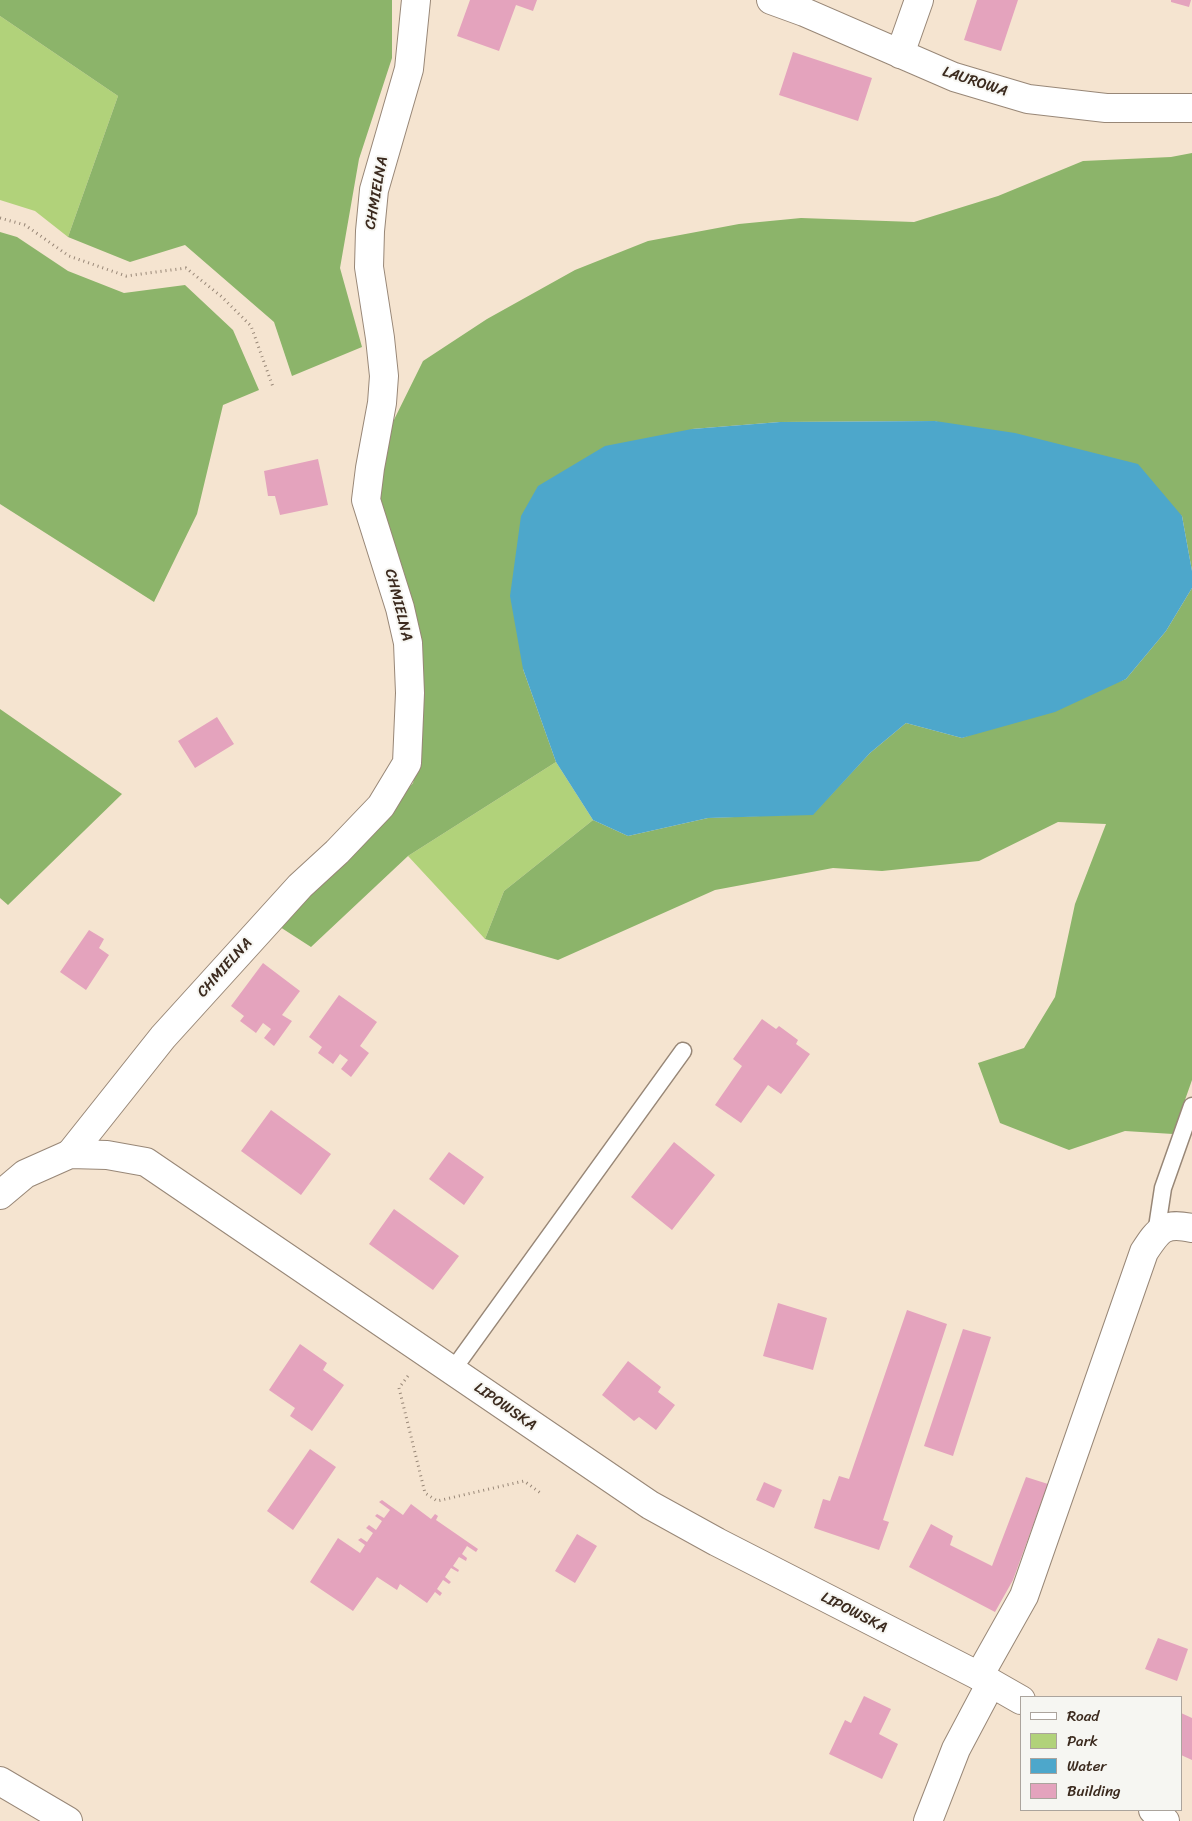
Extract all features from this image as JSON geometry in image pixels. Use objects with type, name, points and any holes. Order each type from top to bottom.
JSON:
[{"type":"street","name":"CHMIELNA","points":[[70,1154],[163,1037],[300,886],[337,852],[381,806],[407,763],[410,693],[408,643],[386,561],[366,500],[382,403],[384,376],[369,267],[374,190],[409,68],[416,0]]},
{"type":"street","name":"LAUROWA","points":[[770,0],[804,12],[954,77],[1028,99],[1106,108],[1192,108]]},
{"type":"street","points":[[900,54],[919,0]]},
{"type":"street","name":"LIPOWSKA","points":[[0,1195],[25,1174],[70,1154],[107,1155],[146,1162],[650,1505],[725,1547],[1020,1699]]},
{"type":"street","points":[[928,1821],[985,1680],[1024,1596],[1144,1252],[1156,1234],[1174,1224],[1192,1228]]},
{"type":"street","points":[[0,1781],[68,1821]]},
{"type":"street","points":[[1154,1811],[1164,1821]]},
{"type":"lane","points":[[452,1371],[683,1051]]},
{"type":"lane","points":[[1156,1234],[1162,1188],[1192,1106]]},
{"type":"path","points":[[0,218],[25,225],[69,256],[126,276],[186,268],[222,298],[251,326],[273,387]]},
{"type":"path","points":[[425,1353],[399,1388],[425,1492],[438,1501],[524,1481],[542,1494]]},
{"type":"green space","points":[[0,0],[392,0],[392,58],[359,159],[340,268],[362,347],[292,376],[274,322],[185,245],[130,262],[68,237],[118,96],[0,16]]},
{"type":"green space","points":[[0,16],[118,96],[68,237],[35,211],[0,200]]},
{"type":"green space","points":[[1192,153],[1192,571],[1182,516],[935,421],[780,422],[692,429],[523,669],[556,762],[408,856],[311,947],[280,927],[350,855],[413,783],[420,750],[424,712],[416,639],[404,572],[380,506],[384,440],[423,361],[487,319],[575,270],[648,241],[739,224],[801,218],[914,222],[998,196],[1083,161],[1171,157]]},
{"type":"green space","points":[[0,232],[17,237],[68,271],[124,293],[185,285],[233,330],[259,390],[223,405],[197,514],[154,602],[0,504]]},
{"type":"green space","points":[[1192,588],[1192,1080],[1173,1134],[1125,1131],[1069,1150],[1000,1123],[978,1063],[1024,1048],[1055,997],[1075,904],[1106,824],[1058,822],[979,861],[882,871],[833,868],[715,890],[558,960],[485,939],[504,891],[593,820],[628,836],[708,818],[813,814],[870,753],[906,723],[962,738],[1126,679],[1166,631]]},
{"type":"green space","points":[[0,709],[122,794],[8,905],[0,898]]},
{"type":"green space","points":[[556,762],[593,820],[504,891],[485,939],[408,856]]},
{"type":"water","points":[[935,421],[1015,433],[1138,464],[1182,516],[1192,571],[1192,588],[1166,631],[1126,679],[1055,712],[962,738],[906,723],[870,753],[813,815],[708,818],[628,836],[593,820],[556,762],[523,669],[510,596],[521,516],[538,486],[605,446],[692,429],[780,422]]},
{"type":"building","points":[[470,0],[537,0],[533,11],[516,5],[499,51],[457,36]]},
{"type":"building","points":[[977,0],[1018,0],[1001,51],[964,40]]},
{"type":"building","points":[[1171,0],[1191,0],[1189,7],[1171,2]]},
{"type":"building","points":[[793,52],[872,78],[858,121],[779,95]]},
{"type":"building","points":[[318,459],[328,505],[280,515],[275,496],[268,496],[264,471]]},
{"type":"building","points":[[217,717],[234,744],[195,768],[178,741]]},
{"type":"building","points":[[89,930],[104,939],[99,948],[109,955],[86,990],[60,972]]},
{"type":"building","points":[[263,963],[300,991],[282,1015],[292,1021],[274,1046],[264,1038],[271,1029],[263,1023],[256,1033],[240,1021],[244,1016],[231,1006]]},
{"type":"building","points":[[339,995],[377,1022],[360,1046],[369,1053],[351,1077],[341,1069],[348,1060],[340,1054],[333,1064],[318,1053],[322,1047],[309,1037]]},
{"type":"building","points":[[762,1019],[776,1029],[779,1026],[798,1040],[796,1044],[810,1054],[781,1094],[768,1085],[741,1123],[715,1105],[742,1066],[733,1059]]},
{"type":"building","points":[[271,1110],[331,1154],[301,1195],[241,1151]]},
{"type":"building","points":[[674,1142],[715,1175],[672,1230],[631,1197]]},
{"type":"building","points":[[449,1152],[484,1177],[464,1205],[429,1179]]},
{"type":"building","points":[[394,1209],[459,1256],[433,1290],[369,1244]]},
{"type":"building","points":[[778,1303],[827,1318],[813,1370],[763,1356]]},
{"type":"building","points":[[907,1310],[947,1324],[883,1520],[889,1522],[879,1550],[814,1528],[823,1499],[830,1501],[839,1476],[849,1479]]},
{"type":"building","points":[[963,1329],[991,1337],[953,1456],[924,1446]]},
{"type":"building","points":[[300,1344],[327,1363],[323,1370],[344,1385],[312,1431],[290,1416],[295,1408],[269,1390]]},
{"type":"building","points":[[628,1361],[661,1387],[658,1392],[675,1405],[656,1430],[639,1417],[634,1421],[602,1395]]},
{"type":"building","points":[[310,1449],[336,1467],[293,1530],[267,1511]]},
{"type":"building","points":[[1026,1477],[1048,1484],[1013,1580],[995,1612],[909,1567],[931,1524],[953,1536],[950,1545],[992,1566]]},
{"type":"building","points":[[764,1482],[782,1490],[774,1508],[756,1500]]},
{"type":"building","points":[[382,1500],[403,1515],[411,1504],[431,1519],[435,1514],[438,1516],[436,1520],[478,1549],[476,1552],[467,1546],[462,1554],[467,1558],[466,1561],[459,1557],[453,1566],[459,1570],[458,1572],[451,1568],[445,1577],[451,1582],[449,1584],[443,1580],[437,1589],[442,1593],[440,1596],[435,1592],[427,1603],[400,1584],[397,1590],[377,1577],[353,1611],[310,1582],[338,1538],[360,1553],[365,1545],[358,1540],[361,1538],[367,1542],[373,1533],[366,1528],[369,1525],[376,1530],[382,1521],[375,1516],[377,1514],[384,1518],[390,1510],[379,1502]]},
{"type":"building","points":[[577,1534],[597,1546],[575,1583],[555,1571]]},
{"type":"building","points":[[1158,1638],[1188,1649],[1177,1681],[1145,1669]]},
{"type":"building","points":[[864,1696],[891,1709],[879,1734],[898,1744],[882,1779],[829,1754],[845,1720],[851,1723]]},
{"type":"building","points":[[1182,1713],[1192,1718],[1192,1760],[1182,1755]]}]
